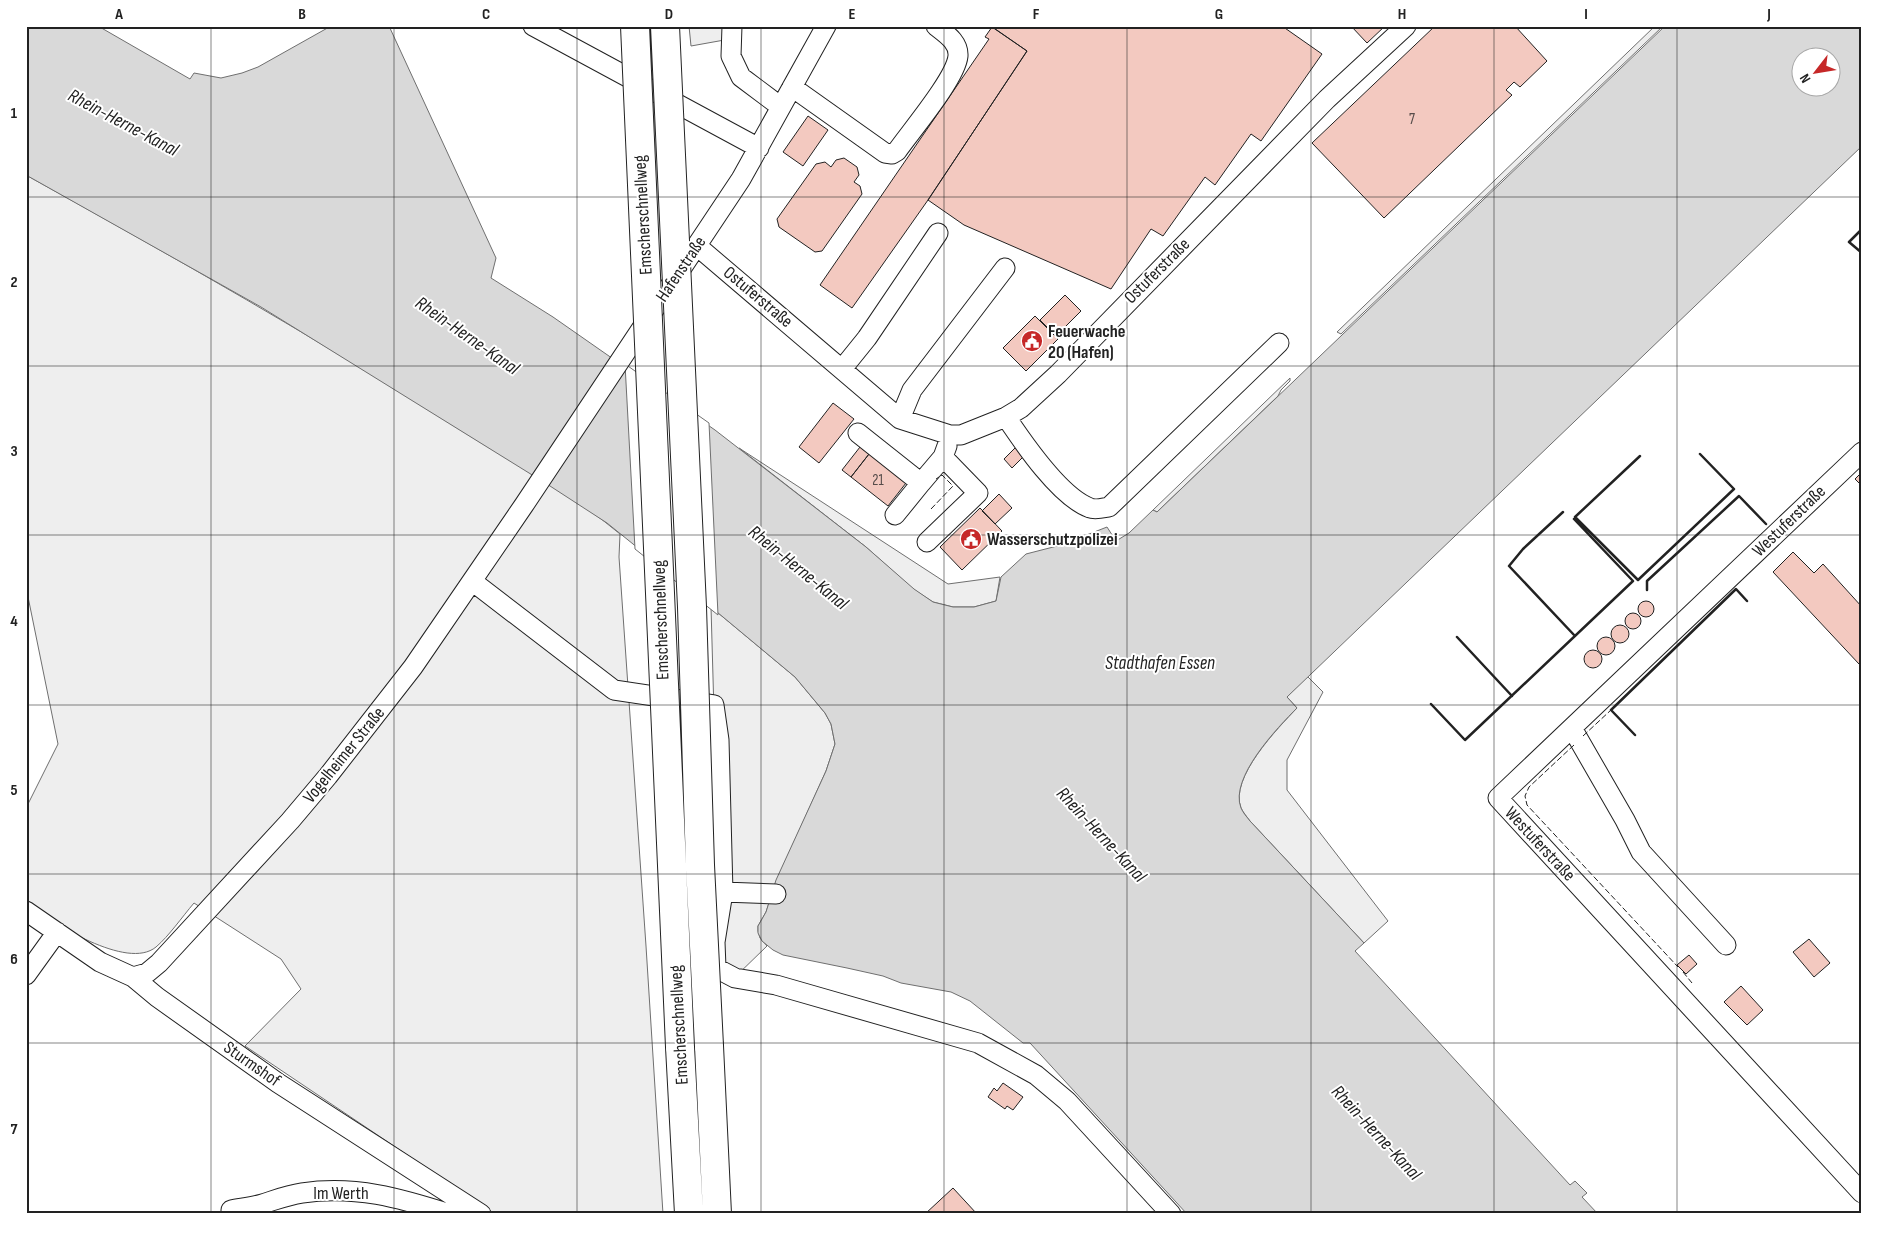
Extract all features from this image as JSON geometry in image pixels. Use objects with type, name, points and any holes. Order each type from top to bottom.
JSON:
[{"type":"highway","name":"Emscherschnellweg","points":[[634,26],[689,1214]]},
{"type":"highway","name":"Emscherschnellweg","points":[[665,26],[692,607],[700,865],[717,1214]]},
{"type":"street","points":[[533,26],[760,148]]},
{"type":"street","points":[[732,26],[731,56],[741,77],[781,107]]},
{"type":"street","name":"Hafenstraße","points":[[524,505],[760,148],[826,26]]},
{"type":"street","points":[[792,87],[885,153],[892,154],[897,151],[952,75],[958,55],[953,39],[936,26]]},
{"type":"street","name":"Ostuferstraße","points":[[697,246],[900,419],[950,435],[961,435],[1006,417],[1021,408],[1058,374],[1328,99],[1406,26]]},
{"type":"street","points":[[842,369],[867,338],[938,233]]},
{"type":"street","points":[[900,419],[912,390],[1005,268]]},
{"type":"street","points":[[1006,417],[1047,473],[1076,501],[1092,509],[1109,507],[1279,343]]},
{"type":"street","points":[[858,432],[921,483]]},
{"type":"street","points":[[895,516],[943,457],[950,435]]},
{"type":"street","name":"Westuferstraße","points":[[1862,452],[1498,798],[1862,1193]]},
{"type":"street","points":[[927,542],[978,493],[943,457]]},
{"type":"street","name":"Vogelheimer Straße","points":[[133,977],[147,973],[159,963],[290,821],[328,776],[413,667],[524,505]]},
{"type":"street","points":[[472,581],[614,690],[714,705],[719,740],[723,892],[715,942],[716,968],[736,978],[776,985],[978,1043],[1003,1055],[1036,1075],[1067,1101],[1171,1214]]},
{"type":"street","points":[[1572,728],[1625,820],[1641,852],[1726,945]]},
{"type":"street","points":[[723,892],[776,894]]},
{"type":"street","name":"Sturmshof","points":[[26,911],[100,962],[133,977],[157,997],[278,1083],[481,1214]]},
{"type":"street","points":[[26,975],[57,932]]},
{"type":"street","name":"Im Werth","points":[[232,1210],[260,1205],[303,1193],[333,1191],[375,1192],[450,1214]]},
{"type":"shaded area","points":[[689,26],[728,26],[730,39],[691,46]]},
{"type":"shaded area","points":[[1655,26],[1663,26],[1341,334],[1337,332]]},
{"type":"shaded area","points":[[26,175],[192,268],[355,364],[563,493],[620,534],[619,557],[663,1214],[495,1214],[245,1046],[301,989],[281,959],[194,903],[161,943],[143,953],[127,953],[109,949],[71,932],[26,905],[26,808],[58,744],[26,587]]},
{"type":"shaded area","points":[[1290,378],[1290,381],[1278,396],[1157,512],[1153,510]]},
{"type":"shaded area","points":[[739,448],[948,584],[1000,577],[996,601],[974,607],[953,607],[933,602],[913,589],[866,547]]},
{"type":"shaded area","points":[[711,607],[795,677],[825,713],[831,724],[835,744],[826,771],[776,882],[766,912],[758,926],[760,938],[767,946],[732,980],[721,959]]},
{"type":"shaded area","points":[[1307,676],[1323,692],[1287,760],[1287,790],[1388,921],[1364,943],[1250,821],[1241,808],[1239,796],[1248,768],[1257,754],[1297,708],[1287,697]]},
{"type":"water","points":[[26,26],[98,26],[190,79],[194,73],[221,78],[258,67],[331,26],[389,26],[496,258],[491,278],[553,317],[715,430],[866,547],[914,589],[933,602],[953,607],[974,607],[996,601],[1001,577],[1026,554],[1061,545],[1107,527],[1116,541],[1129,533],[1153,510],[1157,512],[1665,26],[1862,26],[1862,146],[1287,697],[1297,708],[1257,754],[1242,782],[1239,796],[1244,813],[1364,943],[1355,951],[1570,1185],[1575,1181],[1587,1193],[1582,1197],[1598,1214],[1187,1214],[1030,1043],[1023,1043],[970,1001],[951,992],[901,983],[883,976],[783,955],[773,950],[762,941],[758,933],[758,926],[766,912],[776,880],[826,771],[835,744],[831,724],[825,713],[795,677],[607,523],[261,307],[26,175]]},
{"type":"pier","points":[[625,364],[709,423],[718,615],[635,549]]},
{"type":"building","points":[[991,26],[1282,26],[1322,54],[1261,141],[1251,134],[1215,185],[1205,177],[1163,236],[1151,229],[1111,289],[964,225],[928,200],[1027,51]]},
{"type":"building","points":[[1351,26],[1385,26],[1367,43]]},
{"type":"building","points":[[1435,26],[1515,26],[1547,61],[1520,87],[1514,82],[1506,90],[1512,95],[1384,218],[1312,143]]},
{"type":"building","points":[[992,27],[1027,51],[928,200],[852,308],[820,285],[989,39],[985,37]]},
{"type":"building","points":[[808,116],[828,130],[803,166],[783,152]]},
{"type":"building","points":[[844,158],[857,167],[859,175],[854,182],[860,186],[862,194],[822,251],[815,252],[779,227],[777,219],[816,164],[825,162],[831,167],[836,160]]},
{"type":"building","points":[[1065,295],[1081,311],[1056,336],[1040,320]]},
{"type":"building","name":"Feuerwache 20 (Hafen)","points":[[1035,316],[1058,339],[1026,371],[1003,348]]},
{"type":"building","points":[[833,403],[854,419],[819,463],[799,447]]},
{"type":"building","points":[[860,447],[869,454],[851,477],[842,470]]},
{"type":"building","points":[[1016,447],[1024,456],[1012,468],[1004,459]]},
{"type":"building","points":[[869,454],[894,471],[893,473],[906,483],[888,506],[851,477]]},
{"type":"building","points":[[1862,472],[1862,486],[1855,479]]},
{"type":"building","points":[[999,494],[1012,508],[995,524],[982,511]]},
{"type":"building","name":"Wasserschutzpolizei","points":[[980,508],[1002,531],[962,570],[940,547]]},
{"type":"building","points":[[1793,552],[1814,573],[1823,564],[1862,607],[1862,662],[1859,664],[1773,572]]},
{"type":"building","points":[[1643,601],[1649,601],[1654,606],[1652,615],[1643,617],[1638,612],[1638,606]]},
{"type":"building","points":[[1630,613],[1636,613],[1641,618],[1639,627],[1630,629],[1625,624],[1625,618]]},
{"type":"building","points":[[1620,625],[1626,628],[1629,634],[1626,640],[1620,643],[1614,640],[1611,634],[1614,628]]},
{"type":"building","points":[[1606,637],[1612,640],[1615,646],[1612,652],[1606,655],[1600,652],[1597,646],[1600,640]]},
{"type":"building","points":[[1593,650],[1599,653],[1602,659],[1599,665],[1593,668],[1587,665],[1584,659],[1587,653]]},
{"type":"building","points":[[1809,939],[1830,963],[1814,977],[1793,952]]},
{"type":"building","points":[[1689,955],[1697,964],[1686,974],[1677,965]]},
{"type":"building","points":[[1741,986],[1763,1010],[1747,1025],[1724,1002]]},
{"type":"building","points":[[1003,1083],[1023,1097],[1013,1110],[1007,1106],[1005,1109],[988,1097],[994,1088],[997,1091]]},
{"type":"building","points":[[953,1188],[977,1214],[925,1214]]},
{"type":"fence","points":[[931,509],[953,486],[942,475],[936,479]]},
{"type":"fence","points":[[1583,736],[1611,710]]},
{"type":"fence","points":[[1574,745],[1529,787],[1525,796],[1527,805],[1678,967]]},
{"type":"fence","points":[[1683,972],[1692,983]]},
{"type":"wall","points":[[1862,229],[1849,242],[1862,253]]},
{"type":"wall","points":[[1640,456],[1575,517],[1638,580],[1734,489],[1700,454]]},
{"type":"wall","points":[[1647,590],[1647,581],[1739,496],[1766,524]]},
{"type":"wall","points":[[1563,512],[1523,549],[1509,566],[1575,636]]},
{"type":"wall","points":[[1431,704],[1465,740],[1633,581],[1574,519]]},
{"type":"wall","points":[[1635,735],[1611,710],[1736,589],[1747,601]]},
{"type":"wall","points":[[1457,637],[1512,696]]},
{"type":"place","name":"Feuerwache 20 (Hafen)","points":[[1032,341]]},
{"type":"place","name":"Wasserschutzpolizei","points":[[971,539]]},
{"type":"water label","name":"Rhein-Herne-Kanal","points":[[123,123]]},
{"type":"water label","name":"Rhein-Herne-Kanal","points":[[467,336]]},
{"type":"water label","name":"Rhein-Herne-Kanal","points":[[798,568]]},
{"type":"water label","name":"Stadthafen Essen","points":[[1160,663]]},
{"type":"water label","name":"Rhein-Herne-Kanal","points":[[1101,835]]},
{"type":"water label","name":"Rhein-Herne-Kanal","points":[[1376,1133]]}]
